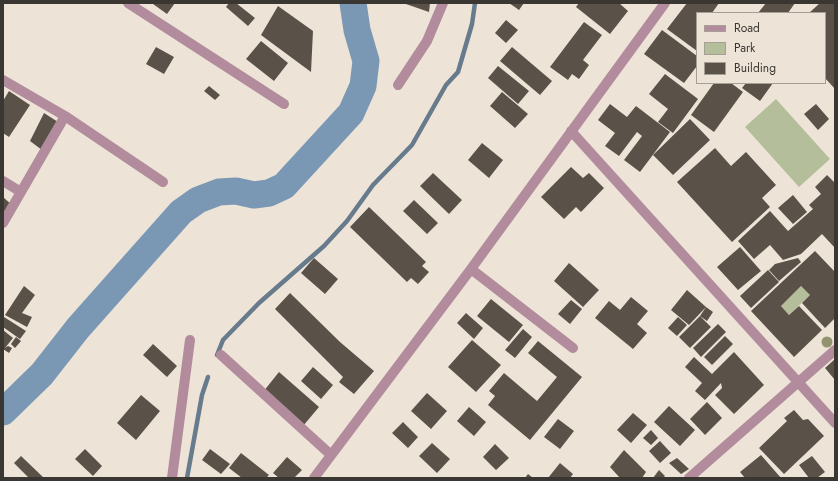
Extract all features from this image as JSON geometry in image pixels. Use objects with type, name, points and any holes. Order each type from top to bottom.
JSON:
[{"type":"street","points":[[128,3],[284,104]]},
{"type":"street","points":[[398,85],[427,40],[443,3]]},
{"type":"street","points":[[314,478],[471,269],[665,3]]},
{"type":"street","points":[[3,80],[65,116],[163,182]]},
{"type":"street","points":[[3,223],[65,116]]},
{"type":"street","points":[[571,131],[797,383],[835,423]]},
{"type":"street","points":[[3,181],[21,192]]},
{"type":"street","points":[[471,269],[573,348]]},
{"type":"street","points":[[172,478],[190,340]]},
{"type":"street","points":[[689,478],[835,350]]},
{"type":"street","points":[[221,355],[331,455]]},
{"type":"green space","points":[[776,99],[830,159],[799,187],[745,127]]},
{"type":"green space","points":[[801,286],[810,295],[789,315],[781,306]]},
{"type":"building","points":[[175,3],[167,14],[153,4]]},
{"type":"building","points":[[229,3],[236,3],[255,18],[248,26],[226,7]]},
{"type":"building","points":[[403,3],[430,3],[429,12]]},
{"type":"building","points":[[509,3],[524,3],[519,10]]},
{"type":"building","points":[[579,3],[619,3],[628,11],[610,34],[576,7]]},
{"type":"building","points":[[687,3],[719,3],[713,12],[696,12],[696,50],[667,29]]},
{"type":"building","points":[[766,3],[795,3],[789,12],[759,12]]},
{"type":"building","points":[[820,3],[835,3],[835,89],[826,79],[826,12],[810,12]]},
{"type":"building","points":[[278,6],[313,31],[311,72],[261,35]]},
{"type":"building","points":[[506,20],[518,30],[506,43],[495,33]]},
{"type":"building","points":[[584,22],[602,35],[583,60],[589,65],[579,79],[572,74],[568,80],[550,67]]},
{"type":"building","points":[[662,30],[696,55],[696,67],[684,83],[644,54]]},
{"type":"building","points":[[261,41],[288,63],[274,81],[246,59]]},
{"type":"building","points":[[156,47],[174,57],[164,74],[146,64]]},
{"type":"building","points":[[512,47],[552,81],[540,95],[500,61]]},
{"type":"building","points":[[498,66],[529,91],[518,104],[488,78]]},
{"type":"building","points":[[665,74],[698,99],[673,133],[658,122],[668,109],[649,94]]},
{"type":"building","points":[[713,84],[732,84],[743,92],[714,132],[691,115]]},
{"type":"building","points":[[745,84],[772,84],[760,101],[742,88]]},
{"type":"building","points":[[209,86],[220,95],[215,100],[204,91]]},
{"type":"building","points":[[9,91],[30,105],[9,137],[3,133],[3,101]]},
{"type":"building","points":[[502,92],[528,114],[515,128],[490,106]]},
{"type":"building","points":[[610,104],[627,117],[636,106],[670,132],[640,172],[624,160],[642,136],[637,132],[619,156],[605,146],[615,133],[598,120]]},
{"type":"building","points":[[816,104],[829,119],[818,130],[804,114]]},
{"type":"building","points":[[44,113],[58,122],[42,150],[30,141]]},
{"type":"building","points":[[690,119],[710,140],[673,175],[653,155]]},
{"type":"building","points":[[482,143],[503,160],[489,178],[468,160]]},
{"type":"building","points":[[715,148],[731,166],[746,152],[776,185],[762,198],[770,207],[732,242],[677,182]]},
{"type":"building","points":[[571,167],[583,178],[589,173],[604,188],[581,212],[576,207],[564,219],[541,197]]},
{"type":"building","points":[[433,173],[462,200],[449,214],[420,186]]},
{"type":"building","points":[[827,175],[835,183],[835,248],[822,234],[801,254],[783,260],[770,245],[754,259],[738,241],[770,211],[788,231],[813,209],[809,205],[821,194],[815,187]]},
{"type":"building","points":[[793,195],[807,212],[793,224],[778,208]]},
{"type":"building","points":[[3,197],[12,205],[3,216]]},
{"type":"building","points":[[414,200],[438,223],[427,234],[403,211]]},
{"type":"building","points":[[369,207],[426,262],[422,266],[429,272],[418,284],[411,278],[407,282],[350,227]]},
{"type":"building","points":[[740,247],[761,271],[738,290],[717,267]]},
{"type":"building","points":[[815,251],[835,272],[835,318],[825,328],[802,303],[810,295],[801,286],[781,306],[789,315],[799,306],[822,330],[794,357],[751,311]]},
{"type":"building","points":[[314,258],[338,279],[325,294],[301,273]]},
{"type":"building","points":[[798,258],[801,262],[779,281],[769,270],[775,264]]},
{"type":"building","points":[[569,263],[599,290],[583,307],[554,281]]},
{"type":"building","points":[[768,270],[779,282],[751,308],[740,296]]},
{"type":"building","points":[[24,286],[35,295],[22,313],[32,317],[27,327],[5,315]]},
{"type":"building","points":[[687,290],[706,307],[689,325],[671,310]]},
{"type":"building","points":[[290,293],[340,342],[374,371],[354,394],[339,382],[343,377],[275,309]]},
{"type":"building","points":[[631,297],[648,311],[637,324],[647,333],[633,349],[595,318],[609,301],[620,310]]},
{"type":"building","points":[[491,299],[523,325],[509,342],[477,316]]},
{"type":"building","points":[[571,300],[582,309],[570,324],[558,314]]},
{"type":"building","points":[[706,307],[713,312],[707,321],[700,316]]},
{"type":"building","points":[[466,313],[483,328],[474,339],[457,323]]},
{"type":"building","points":[[700,316],[711,327],[690,348],[679,337]]},
{"type":"building","points":[[4,317],[26,331],[20,339],[3,327]]},
{"type":"building","points":[[678,317],[687,325],[677,336],[668,328]]},
{"type":"building","points":[[718,324],[726,332],[701,357],[693,348]]},
{"type":"building","points":[[523,329],[532,337],[515,358],[505,350]]},
{"type":"building","points":[[3,330],[13,338],[5,348],[8,346],[12,348],[9,353],[3,349]]},
{"type":"building","points":[[725,336],[733,344],[712,365],[704,357]]},
{"type":"building","points":[[16,337],[21,341],[15,348],[11,344]]},
{"type":"building","points":[[472,340],[501,365],[476,392],[448,367]]},
{"type":"building","points":[[538,341],[582,377],[530,440],[488,405],[495,396],[489,391],[504,373],[537,401],[557,377],[528,353]]},
{"type":"building","points":[[153,344],[177,366],[167,377],[143,355]]},
{"type":"building","points":[[734,352],[764,385],[734,414],[715,395],[722,388],[721,383],[705,400],[695,391],[702,383],[685,367],[694,357],[712,374]]},
{"type":"building","points":[[835,359],[835,380],[825,368]]},
{"type":"building","points":[[313,367],[333,385],[321,399],[301,381]]},
{"type":"building","points":[[279,372],[319,407],[303,426],[263,392]]},
{"type":"building","points":[[427,393],[447,411],[431,429],[411,411]]},
{"type":"building","points":[[141,395],[160,411],[136,440],[117,423]]},
{"type":"building","points":[[707,402],[722,418],[705,435],[690,419]]},
{"type":"building","points":[[669,406],[695,430],[680,446],[654,422]]},
{"type":"building","points":[[469,407],[486,422],[474,436],[457,421]]},
{"type":"building","points":[[794,410],[803,420],[808,419],[824,436],[784,474],[759,448],[787,421],[784,418]]},
{"type":"building","points":[[633,413],[647,425],[631,443],[617,430]]},
{"type":"building","points":[[558,419],[574,431],[560,449],[544,437]]},
{"type":"building","points":[[403,422],[418,437],[408,448],[392,433]]},
{"type":"building","points":[[651,430],[658,438],[651,445],[643,438]]},
{"type":"building","points":[[660,441],[671,453],[660,463],[649,451]]},
{"type":"building","points":[[432,443],[450,459],[437,473],[419,456]]},
{"type":"building","points":[[495,444],[509,458],[496,470],[483,457]]},
{"type":"building","points":[[85,449],[102,466],[93,476],[75,459]]},
{"type":"building","points":[[210,449],[230,464],[221,474],[202,460]]},
{"type":"building","points":[[624,450],[646,472],[642,478],[620,478],[610,467]]},
{"type":"building","points":[[241,453],[269,475],[266,478],[242,478],[229,468]]},
{"type":"building","points":[[761,455],[781,478],[745,478],[740,472]]},
{"type":"building","points":[[21,456],[44,478],[29,478],[14,463]]},
{"type":"building","points":[[812,456],[825,472],[817,478],[809,478],[799,465]]},
{"type":"building","points":[[287,457],[302,470],[294,478],[279,478],[273,473]]},
{"type":"building","points":[[677,458],[689,469],[681,474],[669,463]]},
{"type":"building","points":[[560,463],[573,474],[570,478],[548,478]]},
{"type":"building","points":[[659,470],[665,476],[663,478],[653,478]]},
{"type":"building","points":[[528,474],[533,478],[525,478]]},
{"type":"waterway","points":[[3,412],[42,374],[78,328],[181,212],[198,200],[219,192],[236,191],[254,195],[269,193],[284,186],[351,113],[363,86],[366,61],[357,30],[353,3]]},
{"type":"waterway","points":[[217,355],[223,340],[259,303],[324,246],[347,221],[373,185],[412,145],[446,85],[458,72],[472,24],[475,3]]},
{"type":"waterway","points":[[187,478],[202,395],[208,377]]}]
